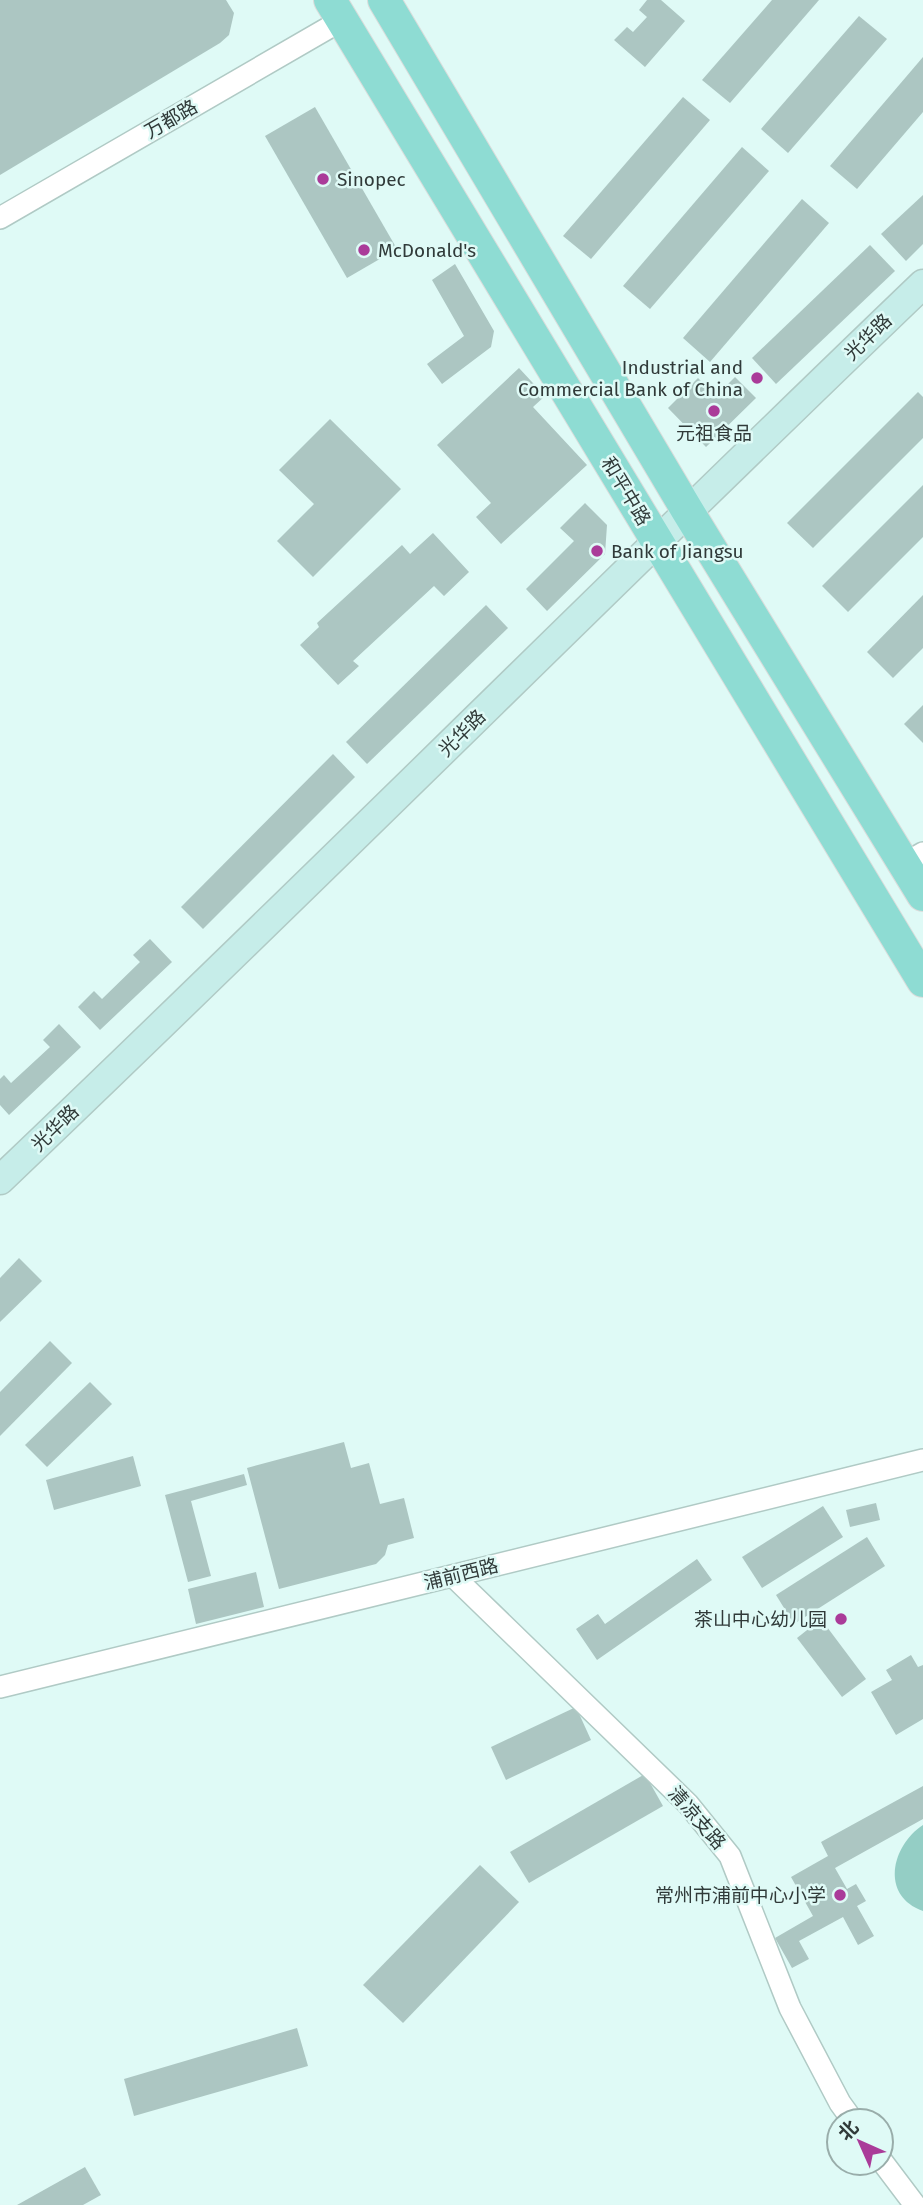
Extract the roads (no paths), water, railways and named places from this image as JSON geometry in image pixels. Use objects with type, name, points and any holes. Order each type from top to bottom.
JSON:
[{"type":"main road","points":[[384,0],[687,510],[913,858],[923,895]]},
{"type":"main road","name":"和平中路","points":[[336,10],[923,981]]},
{"type":"main road","name":"光华路","points":[[0,1180],[207,983],[687,510],[923,284]]},
{"type":"street","name":"万都路","points":[[0,218],[336,10]]},
{"type":"street","name":"浦前西路","points":[[0,1687],[923,1460]]},
{"type":"street","name":"清凉支路","points":[[453,1576],[688,1804],[730,1856],[790,2008],[843,2107]]},
{"type":"street","points":[[894,2177],[915,2205]]},
{"type":"place","name":"Sinopec","points":[[323,179]]},
{"type":"place","name":"McDonald's","points":[[364,250]]},
{"type":"place","name":"Industrial and Commercial Bank of China","points":[[757,378]]},
{"type":"place","name":"元祖食品","points":[[714,411]]},
{"type":"place","name":"Bank of Jiangsu","points":[[597,551]]},
{"type":"place","name":"茶山中心幼儿园","points":[[841,1619]]},
{"type":"place","name":"常州市浦前中心小学","points":[[840,1895]]}]
